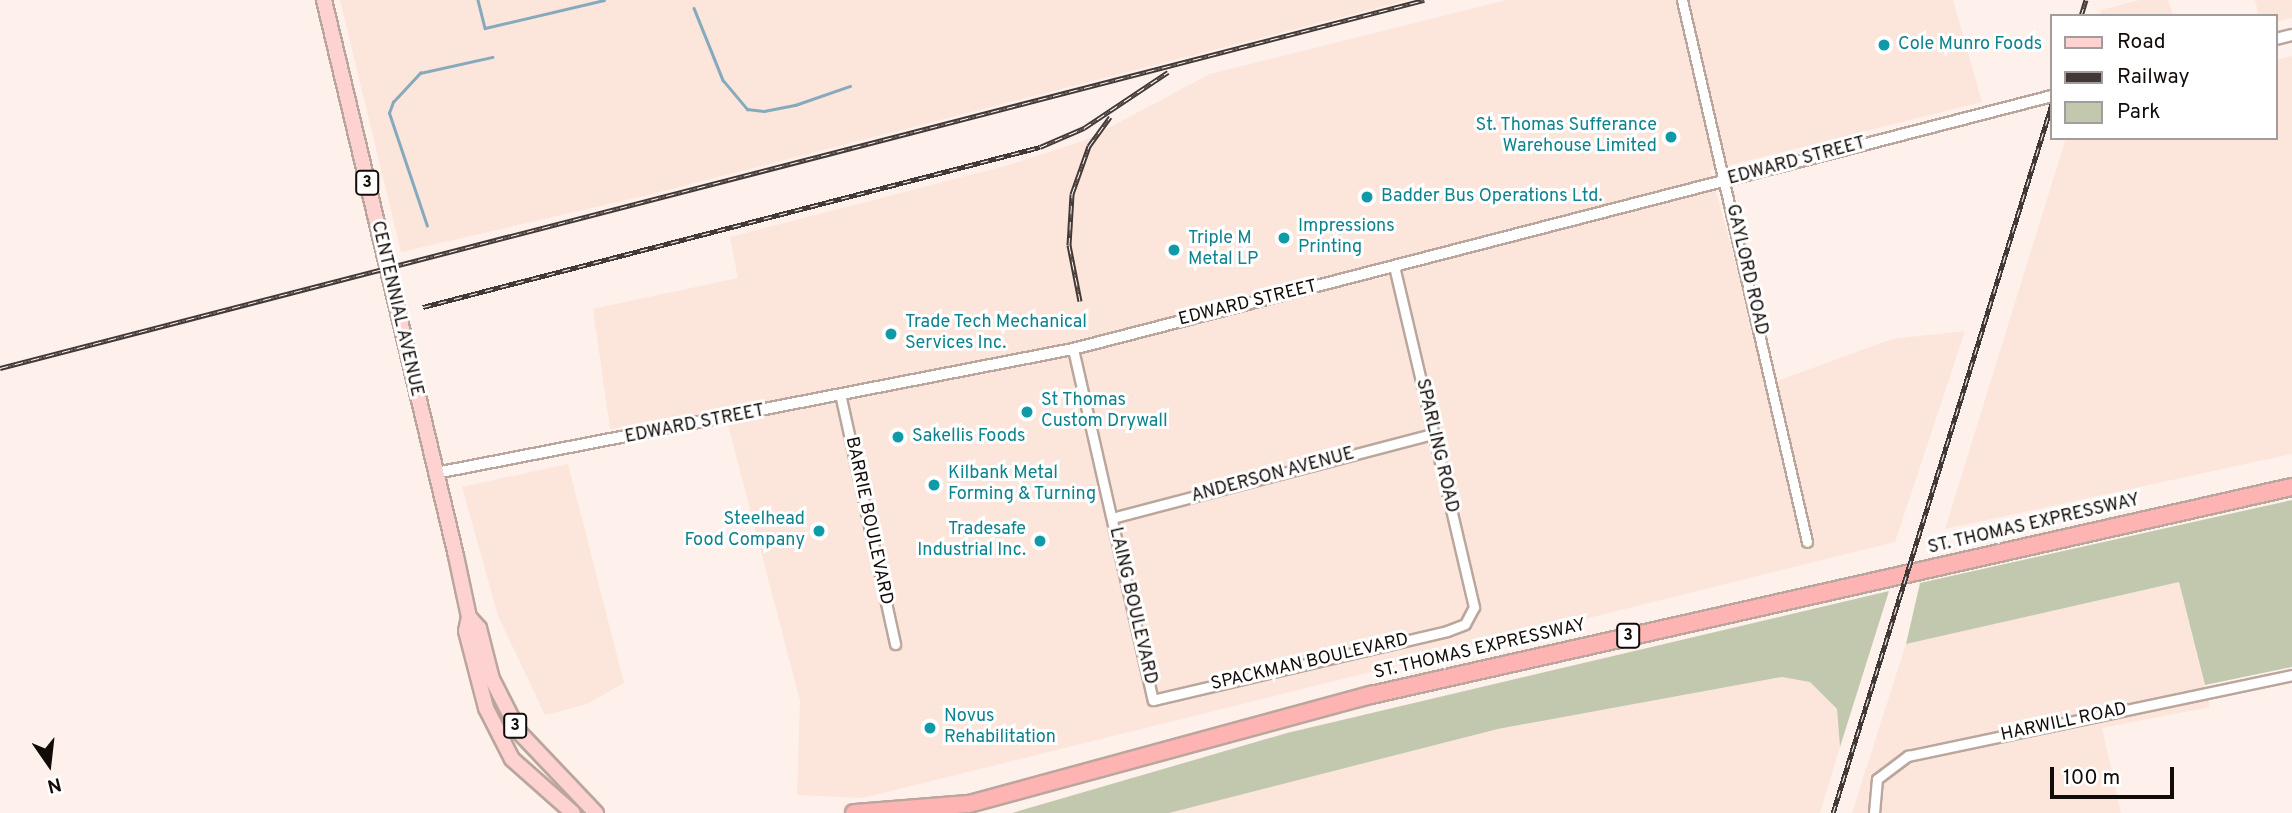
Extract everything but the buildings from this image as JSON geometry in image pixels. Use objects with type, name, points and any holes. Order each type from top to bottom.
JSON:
[{"type":"highway","name":"ST. THOMAS EXPRESSWAY","points":[[854,813],[963,808],[1371,695],[2292,486]]},
{"type":"main road","name":"CENTENNIAL AVENUE","points":[[324,0],[469,617],[466,631],[474,664],[497,734],[529,777],[573,813]]},
{"type":"main road","name":"CENTENNIAL AVENUE","points":[[469,617],[479,628],[492,679],[519,732],[596,813]]},
{"type":"street","name":"GAYLORD ROAD","points":[[1682,0],[1726,180],[1807,542]]},
{"type":"street","name":"EDWARD STREET","points":[[436,473],[841,398],[1073,349],[2050,97]]},
{"type":"street","name":"SPARLING ROAD","points":[[1394,267],[1474,607],[1465,624]]},
{"type":"street","name":"LAING BOULEVARD","points":[[1073,349],[1153,700]]},
{"type":"street","name":"BARRIE BOULEVARD","points":[[841,398],[895,645]]},
{"type":"street","name":"ANDERSON AVENUE","points":[[1112,518],[1433,434]]},
{"type":"street","name":"SPACKMAN BOULEVARD","points":[[1153,700],[1465,624]]},
{"type":"street","name":"HARWILL ROAD","points":[[1874,813],[1877,779],[1894,762],[1908,756],[2292,675]]},
{"type":"shaded area","points":[[340,0],[1408,0],[644,196],[401,252]]},
{"type":"shaded area","points":[[1507,0],[1953,0],[1982,102],[1710,170],[1769,384],[1892,339],[1965,331],[1895,542],[863,798],[797,795],[800,701],[725,413],[610,429],[593,309],[738,278],[730,237],[1009,165],[1086,140],[1210,74]]},
{"type":"shaded area","points":[[2140,0],[2168,0],[2172,14],[2100,14],[2101,10]]},
{"type":"shaded area","points":[[2255,0],[2292,0],[2292,18],[2278,22],[2278,14],[2258,14]]},
{"type":"shaded area","points":[[2292,56],[2292,454],[1945,529],[2065,140],[2278,140],[2278,60]]},
{"type":"shaded area","points":[[568,464],[624,683],[587,704],[545,715],[498,616],[462,487]]},
{"type":"shaded area","points":[[2179,582],[2210,707],[2102,728],[2121,813],[1852,813],[1906,644]]},
{"type":"shaded area","points":[[1782,677],[1810,682],[1837,709],[1840,747],[1820,813],[1169,813],[1499,729]]},
{"type":"green space","points":[[2292,500],[2292,667],[2205,685],[2179,582],[1906,644],[1920,583]]},
{"type":"green space","points":[[1889,591],[1840,747],[1837,709],[1810,682],[1782,677],[1498,729],[1169,813],[1012,813],[1287,733]]},
{"type":"waterway","points":[[478,0],[485,28],[604,0]]},
{"type":"waterway","points":[[694,8],[723,80],[747,109],[764,111],[795,105],[850,86]]},
{"type":"waterway","points":[[427,226],[389,113],[393,102],[420,73],[492,57]]},
{"type":"railway","points":[[0,368],[1424,0]]},
{"type":"railway","points":[[2082,14],[2086,0]]},
{"type":"railway","points":[[423,307],[1040,147],[1084,128],[1168,72]]},
{"type":"railway","points":[[1833,813],[2050,110]]},
{"type":"railway","points":[[1080,301],[1069,245],[1072,194],[1089,146],[1110,117]]},
{"type":"place","name":"Cole Munro Foods","points":[[1884,45]]},
{"type":"place","name":"St. Thomas Sufferance Warehouse Limited","points":[[1671,137]]},
{"type":"place","name":"Badder Bus Operations Ltd.","points":[[1367,197]]},
{"type":"place","name":"Impressions Printing","points":[[1284,238]]},
{"type":"place","name":"Triple M Metal LP","points":[[1174,250]]},
{"type":"place","name":"Trade Tech Mechanical Services Inc.","points":[[891,334]]},
{"type":"place","name":"St Thomas Custom Drywall","points":[[1027,412]]},
{"type":"place","name":"Sakellis Foods","points":[[898,437]]},
{"type":"place","name":"Kilbank Metal Forming & Turning","points":[[934,485]]},
{"type":"place","name":"Steelhead Food Company","points":[[819,531]]},
{"type":"place","name":"Tradesafe Industrial Inc.","points":[[1040,541]]},
{"type":"place","name":"Novus Rehabilitation","points":[[930,728]]}]
